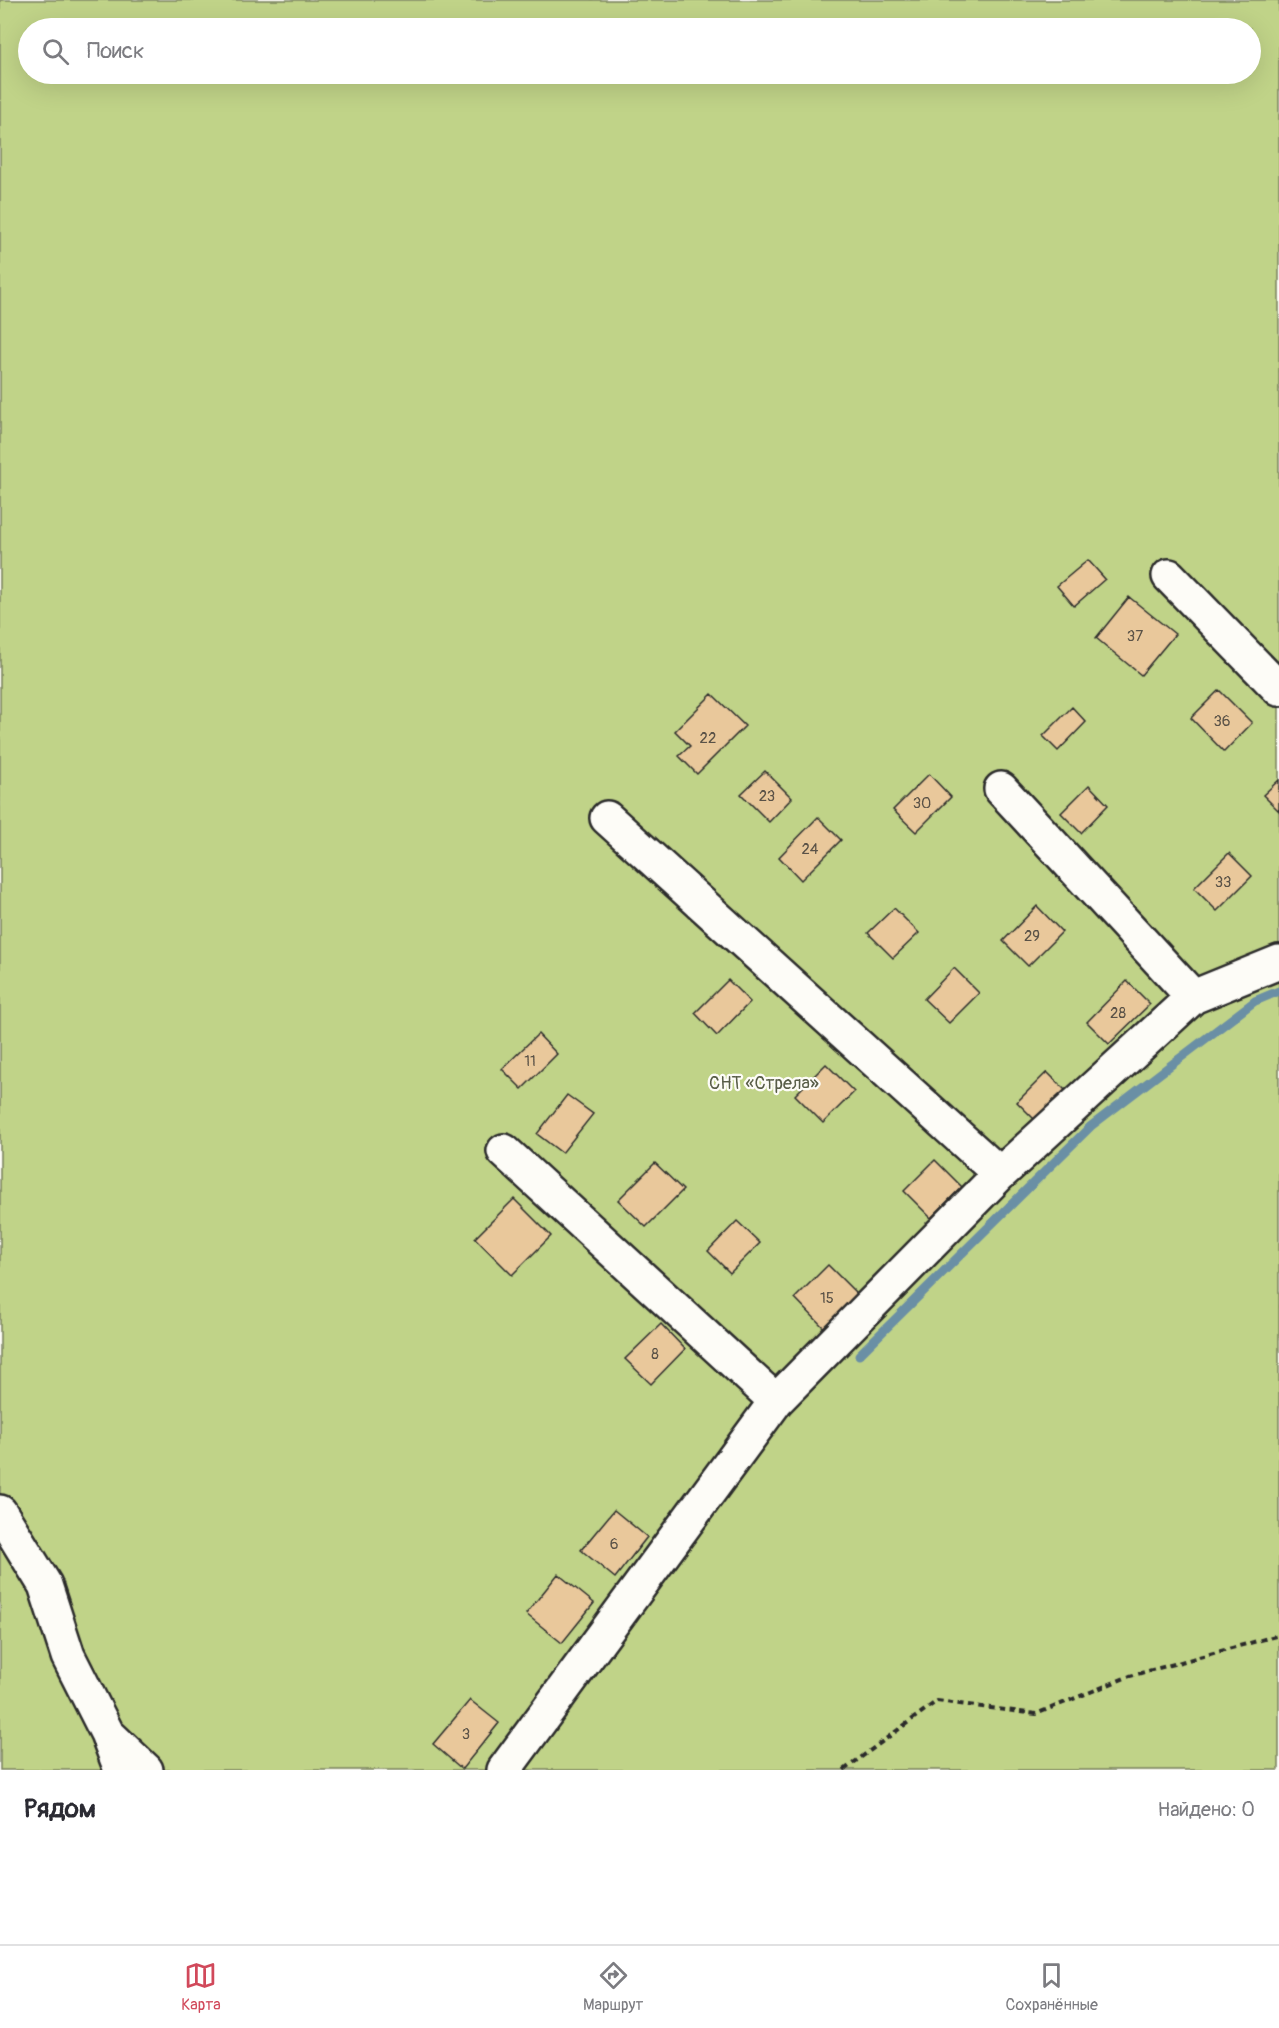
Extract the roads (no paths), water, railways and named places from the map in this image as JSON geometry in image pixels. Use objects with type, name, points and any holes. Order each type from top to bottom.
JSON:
[{"type":"street","points":[[1169,576],[1279,688]]},
{"type":"street","points":[[1001,789],[1193,997]]},
{"type":"street","points":[[607,818],[1000,1174]]},
{"type":"street","points":[[504,1770],[776,1401],[1000,1174],[1193,997],[1279,962]]},
{"type":"street","points":[[504,1151],[776,1401]]},
{"type":"street","points":[[0,1512],[45,1585],[68,1656],[107,1733],[121,1770]]},
{"type":"street","points":[[107,1733],[146,1770]]},
{"type":"waterway","points":[[859,1355],[1091,1126],[1255,1001],[1279,991]]},
{"type":"park label","name":"СНТ «Стрела»","points":[[764,1083]]}]
